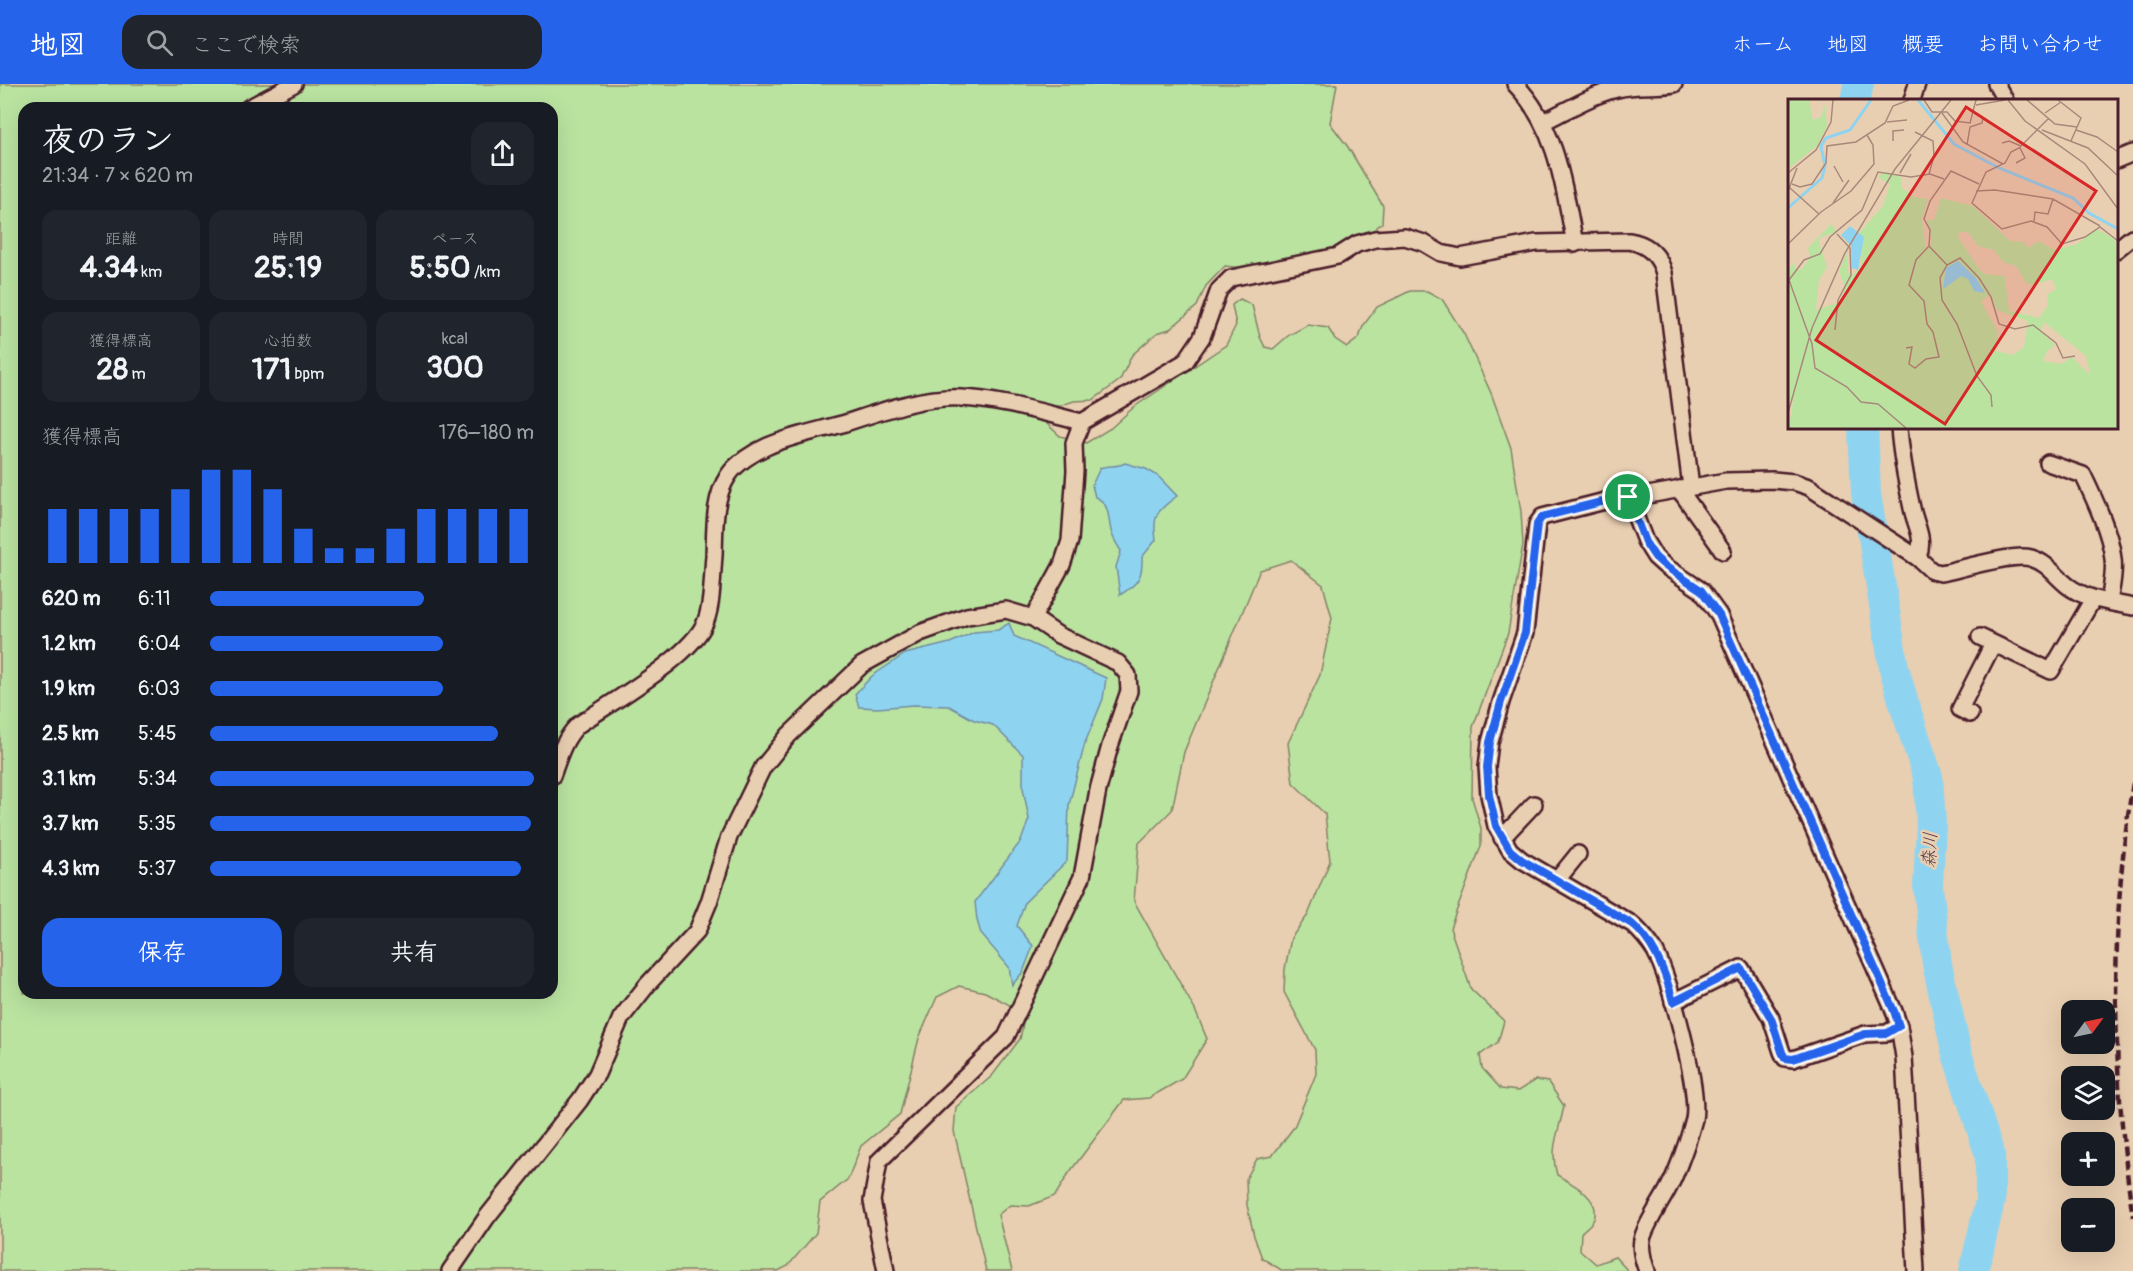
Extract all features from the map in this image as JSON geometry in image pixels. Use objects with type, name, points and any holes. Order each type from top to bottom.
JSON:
[{"type":"street","points":[[260,102],[294,84]]},
{"type":"street","points":[[1515,84],[1526,96],[1548,133],[1562,174],[1575,244]]},
{"type":"street","points":[[1542,122],[1616,89],[1674,84]]},
{"type":"street","points":[[1912,99],[1917,84]]},
{"type":"street","points":[[1996,84],[2004,99]]},
{"type":"street","points":[[2118,159],[2133,153]]},
{"type":"street","points":[[1033,618],[1062,565],[1070,541],[1075,471],[1074,442],[1082,422],[1185,362],[1202,337],[1219,290],[1231,278],[1338,256],[1357,244],[1375,239],[1405,237],[1424,243],[1441,253],[1460,257],[1536,243],[1640,243],[1652,251],[1660,261],[1664,273],[1685,488],[1723,551]]},
{"type":"street","points":[[2118,248],[2132,237]]},
{"type":"street","points":[[558,757],[569,734],[578,724],[671,661],[692,643],[704,626],[709,608],[718,498],[729,475],[743,461],[767,446],[936,398],[963,398],[993,402],[1082,422]]},
{"type":"street","points":[[1899,429],[1912,510],[1920,531],[1922,545],[1913,555]]},
{"type":"street","points":[[2048,463],[2083,475],[2096,502],[2114,560],[2109,602]]},
{"type":"street","points":[[1647,1271],[1642,1250],[1643,1237],[1671,1185],[1696,1109],[1694,1089],[1668,982],[1655,953],[1642,932],[1522,860],[1510,850],[1496,826],[1489,795],[1487,767],[1490,742],[1525,633],[1537,524],[1542,517],[1609,500],[1726,480],[1794,482],[1809,487],[1913,555],[1932,571],[1941,573],[2010,558],[2030,558],[2049,566],[2067,585],[2087,597],[2133,607]]},
{"type":"street","points":[[1628,497],[1645,542],[1655,557],[1701,590],[1719,615],[1862,937],[1899,1026],[1904,1057],[1916,1271]]},
{"type":"street","points":[[1970,714],[1960,709],[1986,640],[2051,671],[2093,599]]},
{"type":"street","points":[[450,1271],[487,1216],[580,1100],[597,1074],[621,1018],[648,984],[697,931],[709,902],[729,837],[763,767],[789,735],[862,665],[920,633],[967,616],[1006,610],[1033,618],[1058,635],[1118,663],[1128,675],[1129,691],[1098,790],[1082,877],[1006,1037],[879,1161],[872,1201],[886,1271]]},
{"type":"street","points":[[1502,838],[1534,804]]},
{"type":"street","points":[[1557,880],[1578,854]]},
{"type":"street","points":[[1673,1002],[1741,968],[1771,1018],[1785,1058],[1793,1059],[1865,1034],[1887,1033],[1899,1026]]},
{"type":"green space","points":[[0,84],[1337,84],[1330,123],[1348,147],[1383,206],[1382,223],[1371,232],[1333,249],[1242,268],[1225,266],[1206,286],[1197,306],[1170,329],[1157,333],[1132,355],[1120,380],[1093,400],[1074,401],[1047,410],[1043,420],[1060,436],[1086,443],[1111,428],[1134,407],[1226,345],[1236,325],[1232,305],[1240,299],[1252,305],[1260,337],[1265,347],[1273,349],[1289,335],[1308,325],[1328,328],[1335,339],[1347,347],[1359,338],[1363,326],[1377,307],[1410,291],[1427,291],[1442,299],[1464,334],[1491,393],[1511,448],[1521,512],[1523,544],[1508,633],[1473,727],[1472,798],[1481,828],[1481,846],[1450,928],[1471,989],[1504,1021],[1498,1042],[1480,1055],[1482,1068],[1501,1089],[1518,1091],[1535,1080],[1548,1082],[1564,1106],[1554,1148],[1557,1175],[1584,1192],[1594,1204],[1594,1219],[1581,1233],[1580,1250],[1596,1264],[1615,1257],[1628,1271],[1283,1271],[1262,1258],[1247,1205],[1246,1179],[1257,1159],[1272,1156],[1294,1127],[1316,1074],[1315,1050],[1284,992],[1285,969],[1291,938],[1308,915],[1330,861],[1325,814],[1293,783],[1288,743],[1320,675],[1332,618],[1323,585],[1291,560],[1260,570],[1184,752],[1172,810],[1139,843],[1134,901],[1195,1010],[1207,1039],[1182,1079],[1149,1098],[1124,1100],[1069,1173],[1055,1196],[1029,1206],[1010,1205],[998,1215],[1012,1271],[986,1271],[954,1131],[956,1107],[992,1076],[1020,1039],[1024,1019],[1008,1004],[985,992],[959,986],[937,997],[919,1038],[900,1114],[861,1146],[848,1179],[820,1202],[816,1233],[788,1266],[778,1271],[0,1271]]},
{"type":"water","points":[[1125,463],[1146,469],[1158,476],[1177,496],[1158,514],[1155,525],[1156,540],[1142,557],[1138,580],[1120,595],[1116,567],[1121,551],[1112,534],[1107,508],[1095,497],[1092,485],[1100,468]]},
{"type":"water","points":[[1009,623],[1014,636],[1106,678],[1103,699],[1085,743],[1069,805],[1067,861],[1025,902],[1017,926],[1033,946],[1023,972],[1012,985],[1009,967],[981,934],[975,902],[1021,841],[1029,819],[1023,788],[1023,755],[993,725],[974,720],[949,706],[859,707],[855,694],[872,676],[905,654],[950,643],[974,632],[998,630]]},
{"type":"waterway","name":"森川","points":[[1855,99],[1859,84]]},
{"type":"waterway","name":"森川","points":[[1863,429],[1866,493],[1894,668],[1928,777],[1931,824],[1928,886],[1937,964],[1957,1054],[1990,1155],[1990,1201],[1974,1271]]},
{"type":"railway","points":[[2133,783],[2120,890],[2116,1000],[2121,1110],[2133,1217]]},
{"type":"route","points":[[1628,497],[1645,542],[1655,557],[1701,590],[1719,615],[1894,1011],[1899,1026],[1887,1033],[1865,1034],[1793,1059],[1785,1058],[1771,1018],[1741,968],[1673,1002],[1668,982],[1655,953],[1642,932],[1522,860],[1510,850],[1496,826],[1489,795],[1487,767],[1490,742],[1525,633],[1537,524],[1542,517],[1628,497]]}]
